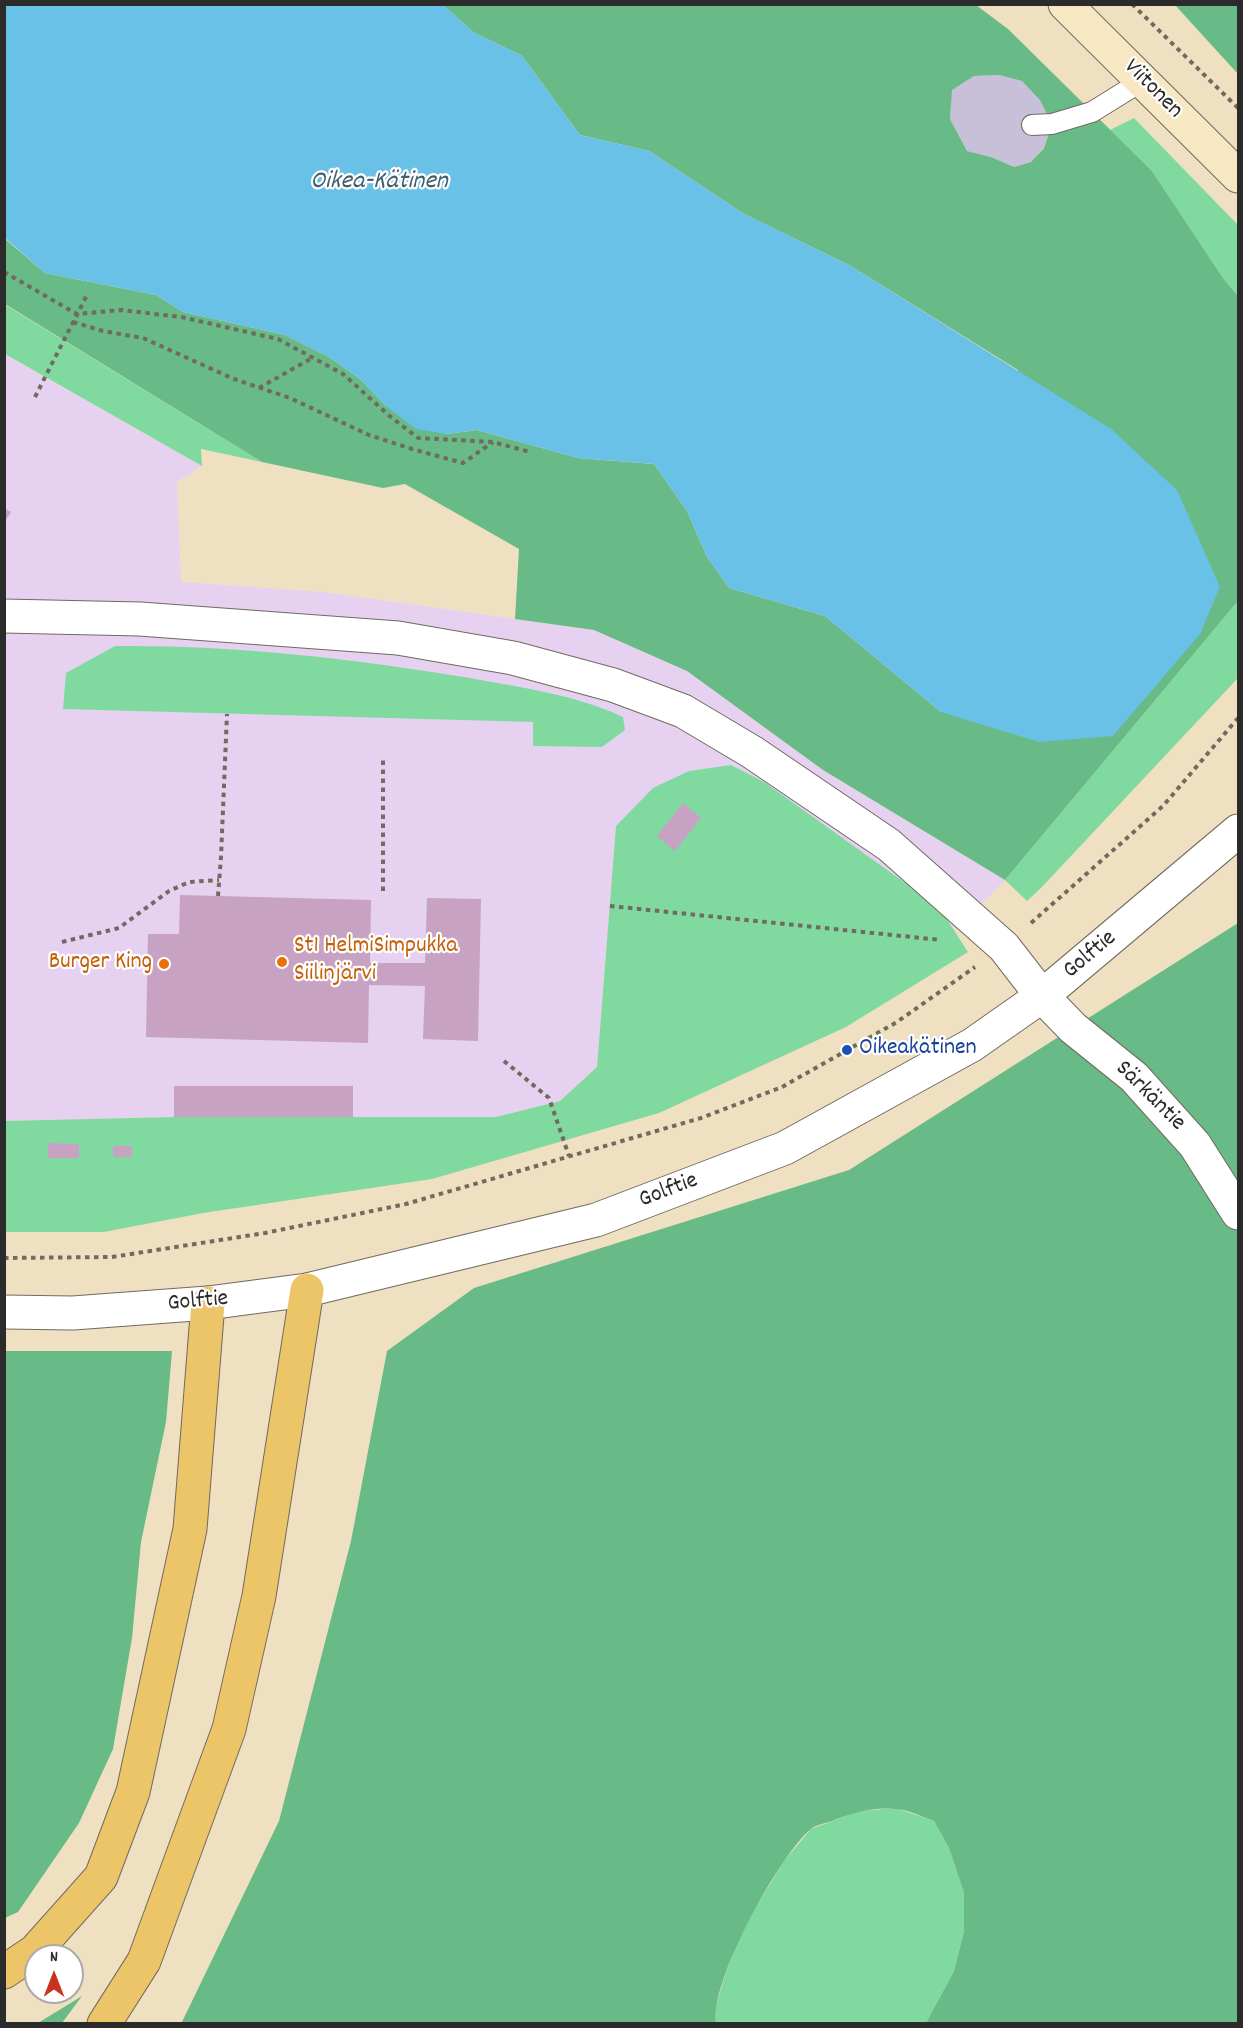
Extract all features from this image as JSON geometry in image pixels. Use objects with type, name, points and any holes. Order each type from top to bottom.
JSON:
[{"type":"highway","points":[[104,2024],[144,1960],[229,1729],[259,1596],[307,1290]]},
{"type":"highway","points":[[4,1972],[35,1951],[101,1877],[133,1792],[190,1529],[208,1303]]},
{"type":"main road","name":"Viitonen","points":[[1065,4],[1239,176]]},
{"type":"street","name":"Särkäntie","points":[[4,616],[151,620],[398,638],[513,658],[613,685],[684,711],[752,752],[889,846],[1004,947],[1042,996],[1072,1028],[1134,1077],[1195,1145],[1239,1212]]},
{"type":"street","name":"Golftie","points":[[4,1312],[73,1313],[208,1303],[307,1290],[596,1220],[785,1148],[972,1045],[1042,996],[1239,831]]},
{"type":"lane","points":[[1032,125],[1052,124],[1092,112],[1142,81]]},
{"type":"path","points":[[1132,4],[1239,108]]},
{"type":"path","points":[[4,272],[77,314],[121,310],[181,317],[278,339],[343,374],[418,438],[493,442],[530,452]]},
{"type":"path","points":[[35,396],[88,293]]},
{"type":"path","points":[[73,322],[103,331],[142,338],[234,379],[290,398],[369,435],[412,449],[463,463],[493,442]]},
{"type":"path","points":[[259,388],[313,357]]},
{"type":"path","points":[[218,896],[227,714]]},
{"type":"path","points":[[4,1257],[112,1257],[265,1233],[406,1204],[701,1118],[782,1087],[897,1022],[1004,947],[1163,806],[1239,718]]},
{"type":"path","points":[[383,757],[383,891]]},
{"type":"path","points":[[62,942],[119,928],[169,891],[189,882],[220,880]]},
{"type":"path","points":[[610,906],[946,941]]},
{"type":"path","points":[[504,1061],[549,1098],[569,1156]]},
{"type":"shaded area","points":[[999,75],[1022,81],[1041,100],[1052,124],[1044,147],[1031,162],[1014,167],[991,157],[967,151],[950,119],[951,90],[974,76]]},
{"type":"shaded area","name":"St1 HelmiSimpukka Siilinjärvi","points":[[4,354],[202,466],[177,482],[181,582],[324,592],[594,630],[687,671],[823,770],[1005,880],[955,931],[939,907],[616,826],[597,1067],[560,1101],[496,1117],[174,1117],[5,1121]]},
{"type":"green space","points":[[443,5],[976,5],[1008,29],[1152,171],[1223,278],[1238,296],[1238,601],[1005,880],[823,770],[687,671],[594,630],[515,619],[519,549],[405,484],[383,488],[262,462],[5,304],[4,238],[45,273],[156,295],[183,312],[285,335],[329,357],[360,379],[386,406],[446,434],[477,430],[578,458],[654,464],[687,511],[707,557],[729,588],[825,616],[941,712],[1018,370],[849,265],[744,214],[649,151],[580,135],[522,56],[473,32]],"holes":[[[999,75],[1022,81],[1040,100],[1052,124],[1044,148],[1031,162],[1014,167],[991,157],[967,151],[950,119],[952,90],[974,76]]]},
{"type":"green space","points":[[1175,5],[1238,5],[1238,74]]},
{"type":"green space","points":[[1134,118],[1238,225],[1238,296],[1223,278],[1152,171],[1110,130]]},
{"type":"green space","points":[[4,304],[262,462],[201,449],[202,466],[5,354]]},
{"type":"green space","points":[[1238,601],[1238,678],[1027,901],[1005,880]]},
{"type":"green space","points":[[115,646],[247,650],[377,664],[464,677],[585,702],[623,717],[625,730],[602,747],[533,746],[533,722],[63,709],[66,673]]},
{"type":"green space","points":[[731,765],[764,782],[939,907],[968,952],[846,1027],[659,1113],[432,1179],[203,1213],[104,1232],[5,1232],[4,1121],[174,1117],[496,1117],[560,1101],[597,1067],[616,826],[653,788],[689,771]]},
{"type":"green space","points":[[1238,923],[1238,2023],[926,2023],[954,1971],[964,1931],[964,1893],[949,1848],[934,1821],[900,1809],[878,1809],[847,1815],[818,1825],[797,1843],[765,1891],[735,1951],[723,1979],[717,2004],[716,2023],[181,2024],[279,1821],[351,1541],[387,1351],[474,1288],[849,1170]]},
{"type":"green space","points":[[5,1351],[172,1351],[166,1422],[141,1542],[132,1638],[113,1749],[79,1823],[18,1912],[5,1918]]},
{"type":"green space","points":[[896,1808],[934,1821],[949,1848],[964,1893],[964,1931],[954,1971],[926,2023],[716,2024],[714,2013],[736,1946],[749,1918],[784,1861],[811,1829],[859,1811]]},
{"type":"green space","points":[[69,2004],[76,2004],[62,2023],[38,2023]]},
{"type":"water","name":"Oikea-Kätinen","points":[[4,5],[443,5],[473,32],[522,56],[580,135],[649,151],[744,214],[849,265],[1111,429],[1177,490],[1220,587],[1200,634],[1113,736],[1039,742],[941,712],[825,616],[729,588],[707,557],[687,511],[654,464],[578,458],[477,430],[446,434],[416,429],[386,406],[360,379],[329,357],[285,335],[183,312],[156,295],[45,273],[5,238]]},
{"type":"building","points":[[4,508],[11,512],[4,523]]},
{"type":"building","points":[[683,803],[701,818],[675,851],[657,836]]},
{"type":"building","points":[[180,895],[371,900],[370,963],[425,963],[427,898],[481,899],[478,1041],[423,1039],[425,986],[369,985],[368,1043],[146,1037],[148,934],[179,934]]},
{"type":"building","points":[[174,1086],[353,1086],[353,1117],[174,1117]]},
{"type":"building","points":[[48,1143],[79,1144],[79,1158],[48,1158]]},
{"type":"building","points":[[113,1146],[132,1146],[132,1157],[113,1157]]},
{"type":"place","name":"St1 HelmiSimpukka Siilinjärvi","points":[[282,962]]},
{"type":"place","name":"Burger King","points":[[164,964]]},
{"type":"place","name":"Oikeakätinen","points":[[847,1050]]}]
